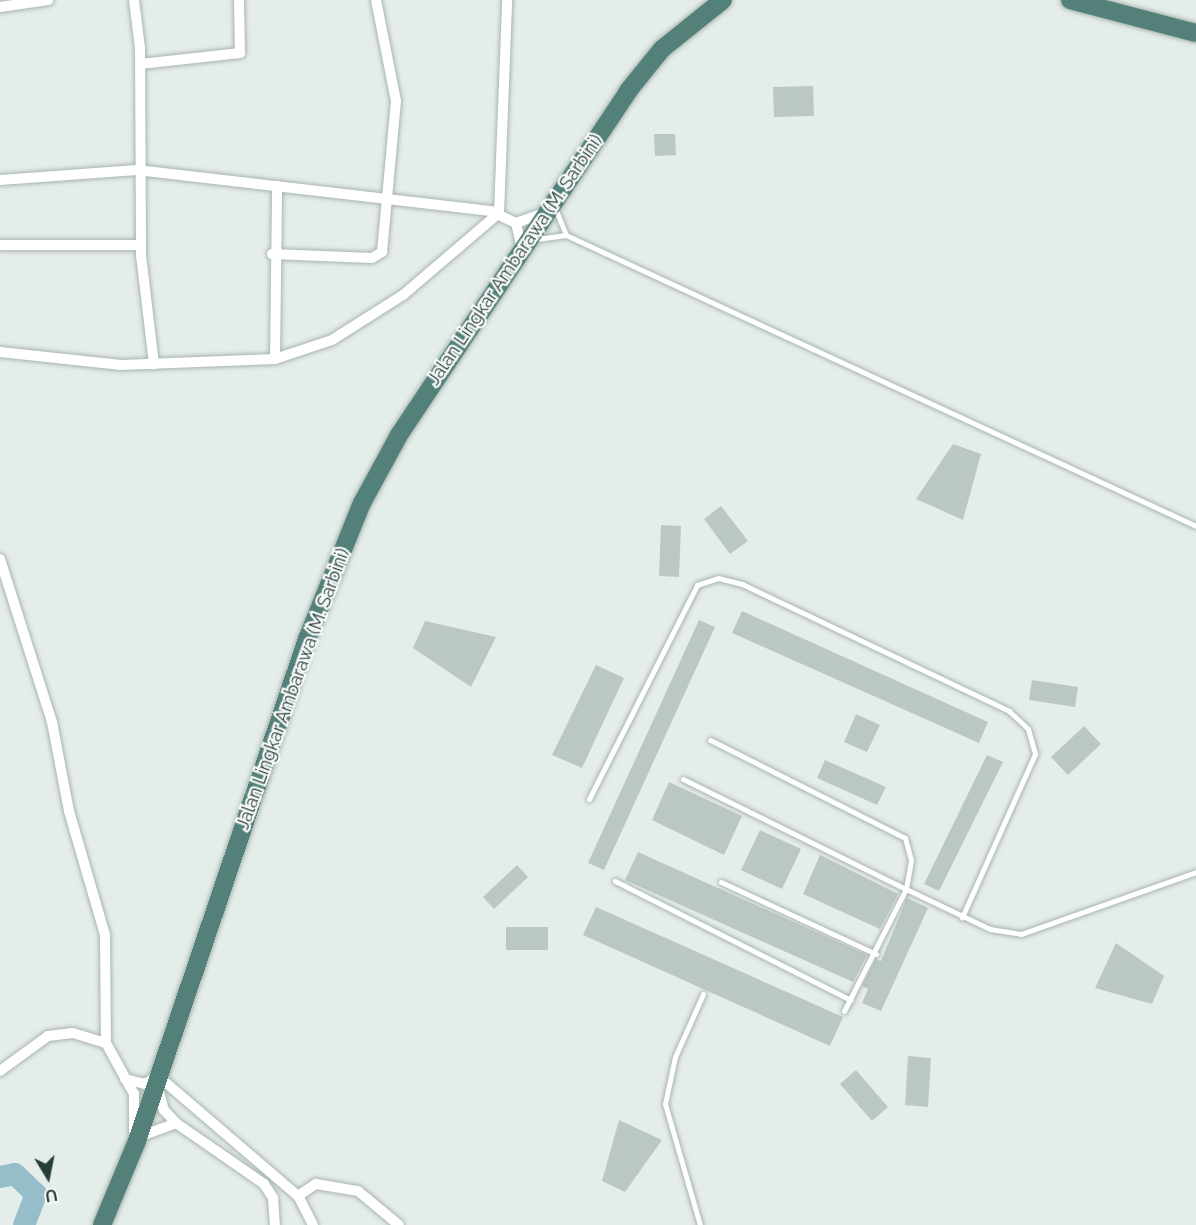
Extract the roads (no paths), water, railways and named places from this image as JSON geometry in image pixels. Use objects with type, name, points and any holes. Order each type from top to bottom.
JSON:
[{"type":"highway","name":"Jalan Lingkar Ambarawa (M. Sarbini)","points":[[102,1225],[134,1150],[307,639],[358,513],[399,435],[552,205],[662,49],[723,0]]},
{"type":"highway","points":[[1070,0],[1196,33]]},
{"type":"street","points":[[0,7],[48,0]]},
{"type":"street","points":[[134,0],[140,64],[137,170],[141,245],[154,364]]},
{"type":"street","points":[[140,64],[240,53],[239,0]]},
{"type":"street","points":[[272,254],[379,257],[389,201],[396,101],[376,0]]},
{"type":"street","points":[[0,352],[154,364],[275,359],[332,340],[403,295],[499,213],[507,0]]},
{"type":"street","points":[[0,180],[137,170],[499,213],[516,223],[524,247]]},
{"type":"street","points":[[275,359],[272,254],[277,186]]},
{"type":"street","points":[[516,223],[552,205]]},
{"type":"street","points":[[0,245],[141,245]]},
{"type":"street","points":[[0,559],[52,722],[69,811],[105,935],[106,1043],[134,1094],[136,1114],[134,1150]]},
{"type":"street","points":[[0,1071],[48,1036],[73,1033],[106,1043]]},
{"type":"street","points":[[125,1079],[145,1084],[159,1076]]},
{"type":"street","points":[[159,1076],[162,1104],[176,1123],[264,1184],[273,1198],[275,1225]]},
{"type":"street","points":[[159,1076],[298,1197],[313,1225]]},
{"type":"street","points":[[134,1150],[155,1127],[176,1123]]},
{"type":"street","points":[[298,1197],[316,1184],[358,1191],[399,1225]]},
{"type":"lane","points":[[552,205],[566,234],[1196,526]]},
{"type":"lane","points":[[524,247],[566,234]]},
{"type":"lane","points":[[589,799],[697,585],[718,578],[742,584],[1009,711],[1028,729],[1035,754],[962,916]]},
{"type":"lane","points":[[710,740],[905,838],[910,860],[906,889],[876,954],[844,1011]]},
{"type":"lane","points":[[683,779],[906,889],[1004,934],[1021,934],[1196,872]]},
{"type":"lane","points":[[615,881],[851,1000]]},
{"type":"lane","points":[[721,882],[876,954]]},
{"type":"lane","points":[[700,1225],[665,1104],[675,1057],[703,994]]},
{"type":"waterway","points":[[0,1177],[15,1174],[36,1194],[24,1225]]}]
